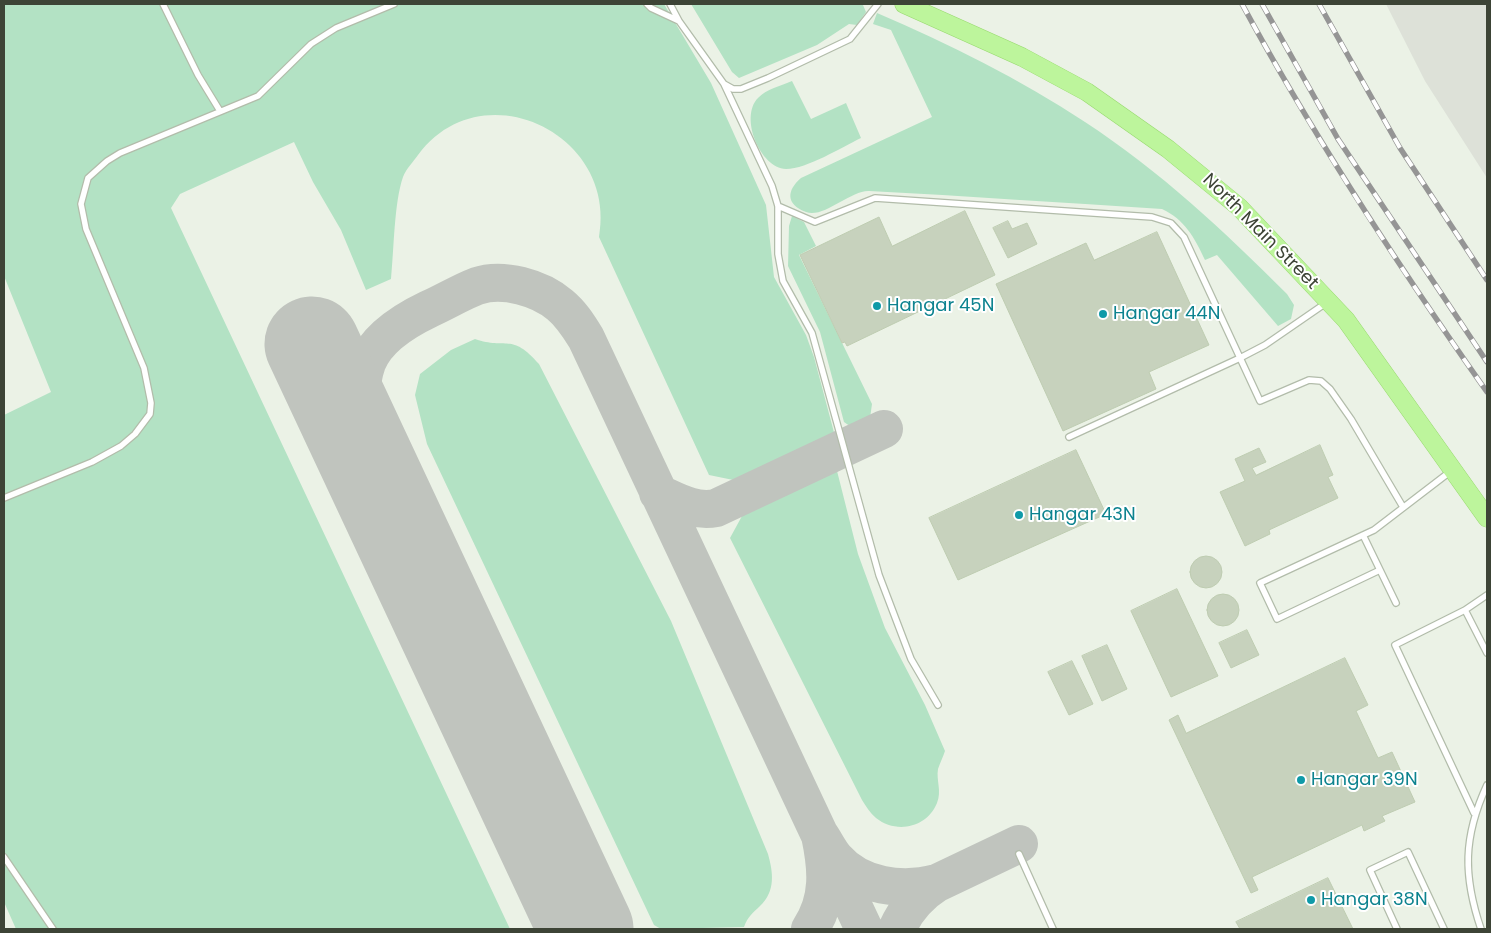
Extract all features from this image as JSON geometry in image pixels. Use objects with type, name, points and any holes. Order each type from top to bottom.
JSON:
[{"type":"main road","name":"North Main Street","points":[[904,4],[1022,57],[1087,92],[1152,137],[1239,206],[1346,320],[1487,518]]},
{"type":"lane","points":[[164,4],[198,76],[220,111]]},
{"type":"lane","points":[[4,498],[92,462],[121,446],[136,434],[150,414],[151,403],[144,368],[86,229],[81,204],[88,178],[107,160],[258,96],[311,44],[336,28],[394,4]]},
{"type":"lane","points":[[647,4],[651,8],[679,21]]},
{"type":"lane","points":[[670,4],[679,21],[724,84],[772,186],[778,206],[778,254],[783,281],[812,333],[879,575],[911,659],[938,705]]},
{"type":"lane","points":[[724,84],[733,89],[741,89],[850,39],[878,4]]},
{"type":"lane","points":[[778,206],[815,222],[875,198],[1161,218],[1171,223],[1184,237],[1260,401],[1309,380],[1326,384],[1346,411],[1403,507]]},
{"type":"lane","points":[[1069,437],[1240,358],[1265,345],[1329,302]]},
{"type":"lane","points":[[1380,570],[1277,619],[1260,584],[1374,530],[1453,470]]},
{"type":"lane","points":[[1363,535],[1396,603]]},
{"type":"lane","points":[[1474,813],[1395,645],[1465,610],[1487,595]]},
{"type":"lane","points":[[1465,610],[1487,653]]},
{"type":"lane","points":[[1481,929],[1474,908],[1468,875],[1468,845],[1474,813],[1487,785]]},
{"type":"lane","points":[[1397,929],[1370,870],[1408,852],[1444,929]]},
{"type":"lane","points":[[1019,854],[1053,929]]},
{"type":"lane","points":[[4,856],[53,929]]},
{"type":"shaded area","points":[[1386,4],[1487,4],[1487,178],[1425,81]]},
{"type":"green space","points":[[4,4],[664,4],[711,83],[766,205],[774,277],[806,335],[814,357],[836,440],[743,482],[709,475],[599,237],[599,200],[588,168],[567,143],[539,125],[508,116],[476,117],[445,130],[418,155],[403,177],[400,188],[396,213],[391,279],[366,290],[341,230],[313,182],[294,142],[180,194],[171,208],[510,929],[16,929],[4,902],[4,415],[51,392],[4,276]]},
{"type":"green space","points":[[691,4],[860,4],[863,5],[866,12],[857,25],[849,24],[817,45],[739,78],[732,72]]},
{"type":"green space","points":[[877,13],[931,37],[1010,77],[1060,106],[1113,141],[1165,181],[1239,247],[1287,294],[1294,305],[1291,319],[1278,326],[1217,255],[1205,260],[1197,244],[1183,224],[1162,209],[869,191],[854,195],[820,212],[806,212],[799,209],[791,201],[790,196],[793,187],[801,178],[932,117],[891,30],[873,24]]},
{"type":"green space","points":[[792,81],[811,119],[846,103],[861,138],[814,162],[794,168],[786,169],[768,160],[755,140],[751,117],[753,106],[765,92]]},
{"type":"green space","points":[[792,216],[804,222],[816,246],[799,255],[872,404],[870,418],[864,426],[854,429],[844,422],[820,332],[788,266],[789,226]]},
{"type":"green space","points":[[475,339],[515,345],[530,354],[539,364],[671,621],[770,861],[772,881],[769,894],[744,927],[661,929],[654,925],[427,444],[415,395],[420,374],[451,350]]},
{"type":"green space","points":[[835,463],[858,554],[885,628],[925,705],[945,751],[938,769],[939,794],[937,803],[926,818],[910,826],[901,827],[884,823],[874,816],[862,800],[730,538],[748,505]]},
{"type":"building","name":"Hangar 45N","points":[[965,211],[995,275],[847,346],[845,342],[842,343],[800,255],[879,217],[892,246]]},
{"type":"building","points":[[1008,221],[1012,229],[1027,223],[1037,244],[1008,258],[993,228]]},
{"type":"building","name":"Hangar 44N","points":[[1157,232],[1209,345],[1149,372],[1156,389],[1063,431],[996,284],[1086,243],[1094,260]]},
{"type":"building","points":[[1320,445],[1333,475],[1328,477],[1338,498],[1269,530],[1270,534],[1245,546],[1220,492],[1245,481],[1235,459],[1259,448],[1266,462],[1252,468],[1256,475]]},
{"type":"building","name":"Hangar 43N","points":[[1076,450],[1106,514],[958,580],[929,518]]},
{"type":"building","points":[[1206,556],[1218,560],[1222,572],[1218,584],[1206,588],[1194,584],[1190,572],[1194,560]]},
{"type":"building","points":[[1177,589],[1218,676],[1171,697],[1131,611]]},
{"type":"building","points":[[1223,594],[1235,598],[1239,610],[1235,622],[1223,626],[1211,622],[1207,610],[1211,598]]},
{"type":"building","points":[[1247,630],[1259,655],[1231,668],[1219,643]]},
{"type":"building","points":[[1107,645],[1127,689],[1102,701],[1082,656]]},
{"type":"building","name":"Hangar 39N","points":[[1345,658],[1368,705],[1356,711],[1378,758],[1392,752],[1415,802],[1382,816],[1385,821],[1364,831],[1362,825],[1252,877],[1258,890],[1251,893],[1169,720],[1178,715],[1186,733]]},
{"type":"building","points":[[1072,661],[1093,704],[1069,715],[1048,672]]},
{"type":"building","name":"Hangar 38N","points":[[1328,878],[1353,929],[1240,929],[1236,922]]},
{"type":"taxiway","points":[[377,483],[363,423],[361,393],[367,363],[385,337],[420,313],[471,288],[487,284],[509,284],[532,289],[552,299],[564,308],[586,338],[864,929]]},
{"type":"taxiway","points":[[658,493],[679,503],[700,509],[716,508],[884,429]]},
{"type":"taxiway","points":[[810,929],[824,895],[825,871],[820,835],[833,855],[845,868],[869,881],[896,887],[924,886],[937,883]]},
{"type":"taxiway","points":[[914,894],[1019,844]]},
{"type":"taxiway","points":[[897,929],[913,903],[937,883]]},
{"type":"taxiway","points":[[584,925],[586,929]]},
{"type":"runway","points":[[312,344],[586,929]]},
{"type":"railway","points":[[1242,4],[1328,153],[1390,250],[1487,392]]},
{"type":"railway","points":[[1262,4],[1338,139],[1487,362]]},
{"type":"railway","points":[[1319,4],[1400,148],[1487,280]]},
{"type":"place","name":"Hangar 45N","points":[[877,306]]},
{"type":"place","name":"Hangar 44N","points":[[1103,314]]},
{"type":"place","name":"Hangar 43N","points":[[1019,515]]},
{"type":"place","name":"Hangar 39N","points":[[1301,780]]},
{"type":"place","name":"Hangar 38N","points":[[1311,900]]}]
